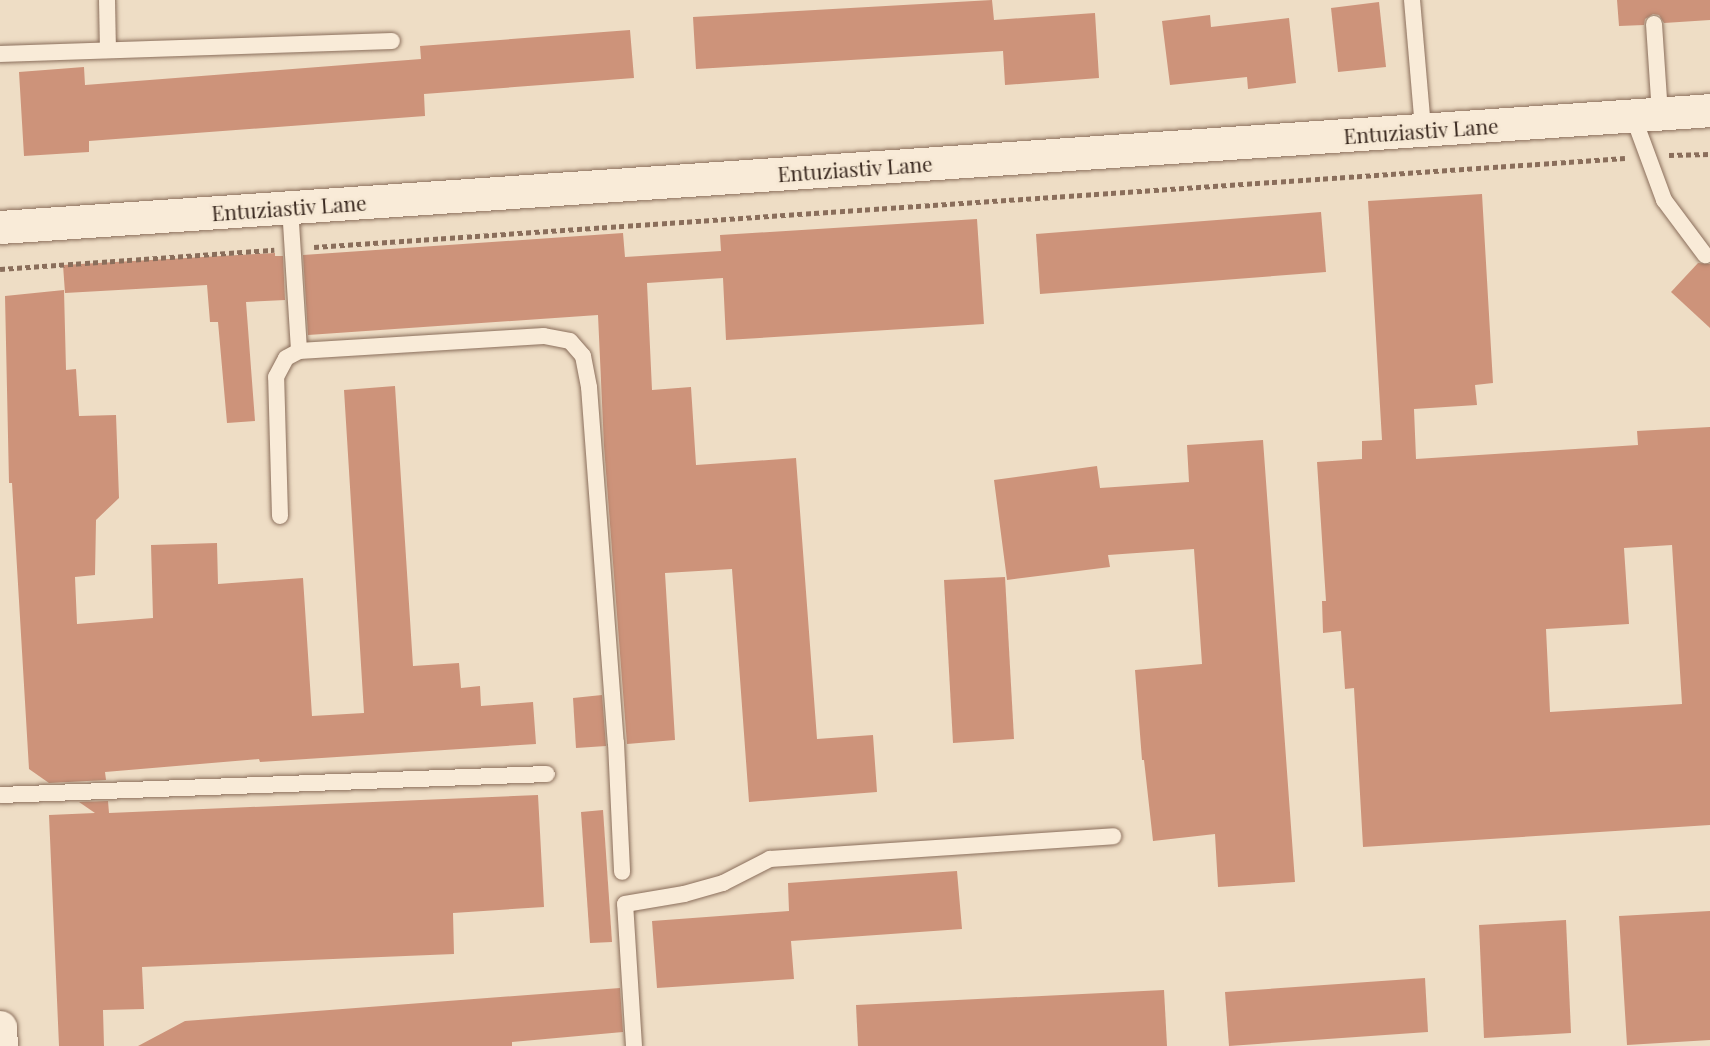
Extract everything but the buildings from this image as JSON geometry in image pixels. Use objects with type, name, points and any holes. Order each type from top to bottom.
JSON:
[{"type":"street","name":"Entuziastiv Lane","points":[[0,227],[1710,110]]},
{"type":"street","points":[[0,1027],[1,1046]]},
{"type":"lane","points":[[107,0],[108,50]]},
{"type":"lane","points":[[1412,0],[1423,129]]},
{"type":"lane","points":[[1654,24],[1646,115],[1649,156],[1664,200],[1705,255]]},
{"type":"lane","points":[[0,54],[392,41]]},
{"type":"lane","points":[[290,207],[299,351]]},
{"type":"lane","points":[[280,516],[276,377],[286,358],[299,351],[544,336],[570,341],[583,356],[589,387],[616,743],[622,872]]},
{"type":"lane","points":[[0,795],[547,774]]},
{"type":"lane","points":[[634,1046],[625,904],[684,894],[723,883],[770,859],[1113,836]]},
{"type":"path","points":[[0,269],[1710,154]]}]
